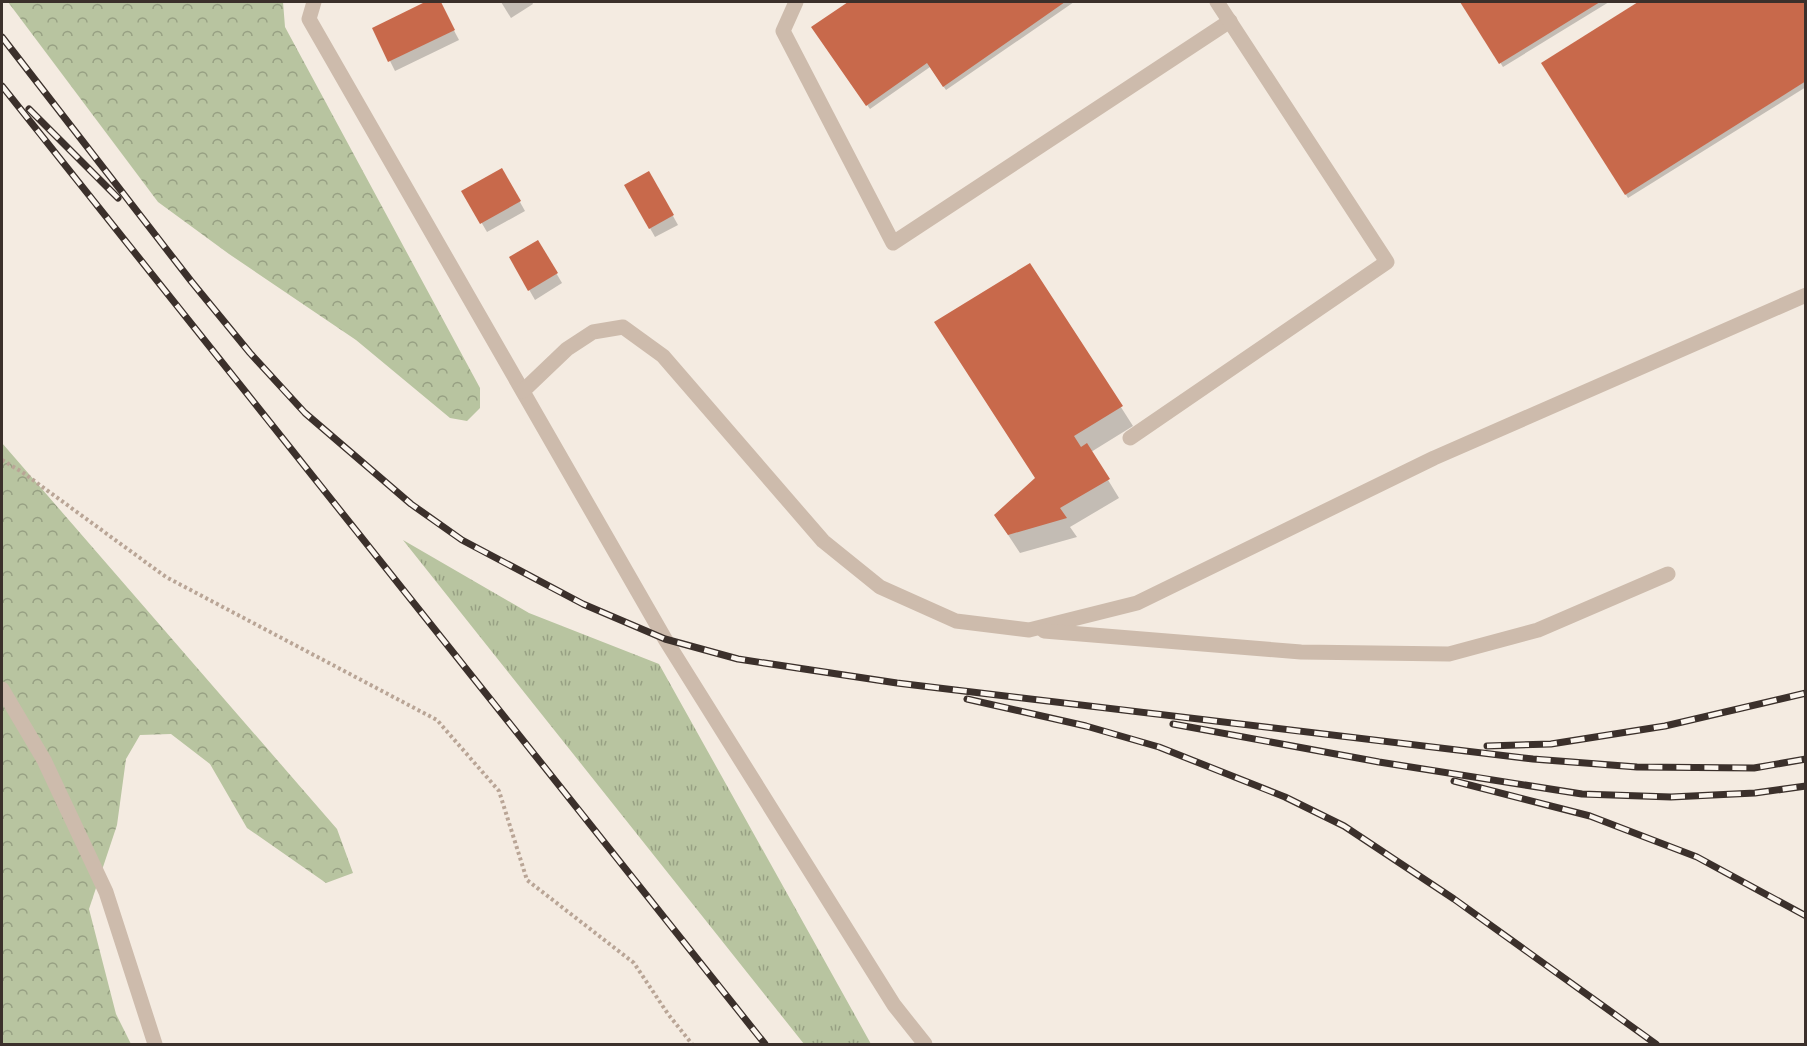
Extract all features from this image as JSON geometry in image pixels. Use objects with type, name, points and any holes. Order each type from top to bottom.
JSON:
[{"type":"street","points":[[314,2],[309,19],[665,639],[894,1005],[925,1044]]},
{"type":"street","points":[[796,2],[783,31],[893,243],[1230,21]]},
{"type":"street","points":[[1130,438],[1387,262],[1217,2]]},
{"type":"street","points":[[1029,630],[1137,603],[1434,458],[1806,296]]},
{"type":"street","points":[[523,391],[567,349],[593,332],[623,327],[663,356],[824,541],[880,587],[956,621],[1029,630],[1301,652],[1449,654],[1538,630],[1668,574]]},
{"type":"street","points":[[2,689],[44,760],[106,892],[155,1044]]},
{"type":"path","points":[[2,460],[22,472],[166,577],[437,720],[499,791],[527,880],[634,963],[668,1014],[692,1044]]},
{"type":"green space","points":[[8,2],[283,2],[285,27],[480,388],[480,408],[467,421],[450,418],[356,340],[229,254],[158,202]]},
{"type":"green space","points":[[2,443],[337,829],[353,873],[326,883],[247,828],[210,764],[171,734],[140,735],[126,759],[117,825],[89,909],[116,1014],[131,1044],[2,1044]]},
{"type":"green space","points":[[403,540],[529,613],[659,664],[871,1044],[804,1044]]},
{"type":"building","points":[[425,2],[441,2],[455,30],[388,62],[372,28]]},
{"type":"building","points":[[848,2],[1065,2],[943,87],[927,63],[866,106],[811,27]]},
{"type":"building","points":[[1460,2],[1600,2],[1499,64]]},
{"type":"building","points":[[1638,2],[1806,2],[1806,81],[1625,195],[1541,63]]},
{"type":"building","points":[[502,168],[521,201],[480,224],[461,191]]},
{"type":"building","points":[[649,171],[674,215],[649,229],[624,185]]},
{"type":"building","points":[[538,240],[558,273],[528,291],[509,257]]},
{"type":"building","points":[[1030,263],[1123,406],[1074,436],[1081,447],[1087,443],[1110,479],[1060,508],[1067,518],[1008,535],[994,515],[1035,478],[934,322]]},
{"type":"railway","points":[[2,37],[191,281],[250,353],[305,413],[411,504],[462,540],[583,604],[665,639],[738,659],[897,683],[1533,759],[1637,767],[1754,768],[1806,759]]},
{"type":"railway","points":[[2,86],[765,1044]]},
{"type":"railway","points":[[29,109],[118,198]]},
{"type":"railway","points":[[1487,746],[1551,744],[1665,726],[1806,693]]},
{"type":"railway","points":[[967,699],[1086,726],[1159,747],[1285,797],[1344,826],[1454,899],[1656,1044]]},
{"type":"railway","points":[[1173,724],[1379,762],[1582,794],[1671,797],[1755,793],[1806,786]]},
{"type":"railway","points":[[1454,781],[1590,816],[1697,857],[1806,916]]}]
